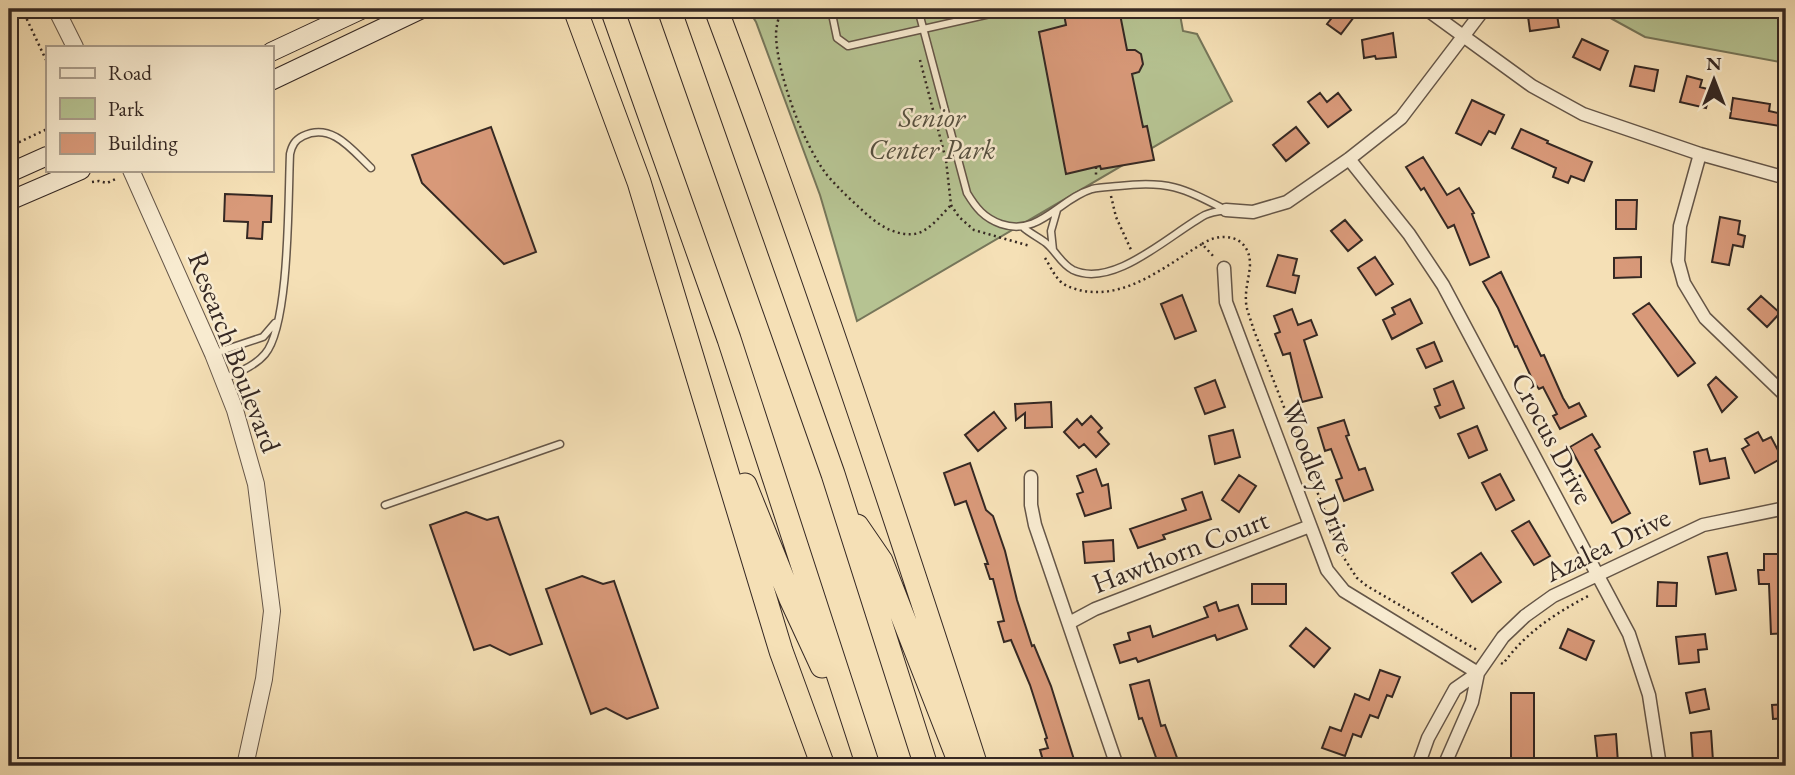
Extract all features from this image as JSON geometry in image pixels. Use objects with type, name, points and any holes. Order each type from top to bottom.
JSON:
[{"type":"highway","points":[[575,9],[639,182],[781,652],[823,766]]},
{"type":"highway","points":[[612,9],[729,339],[867,762]]},
{"type":"highway","points":[[669,9],[843,507],[926,766]]},
{"type":"highway","points":[[716,9],[776,170],[906,549],[976,766]]},
{"type":"highway","points":[[693,359],[791,599],[867,762]]},
{"type":"highway","points":[[843,507],[881,561],[962,766]]},
{"type":"main road","points":[[273,51],[363,9]]},
{"type":"main road","points":[[273,80],[422,9]]},
{"type":"main road","points":[[9,173],[46,156]]},
{"type":"main road","points":[[15,208],[85,176]]},
{"type":"street","points":[[56,9],[74,46]]},
{"type":"street","points":[[1426,9],[1532,86],[1583,114],[1700,155],[1786,178]]},
{"type":"street","points":[[1226,210],[1253,212],[1287,202],[1349,159],[1401,118],[1484,9]]},
{"type":"street","points":[[1700,155],[1680,226],[1678,261],[1684,283],[1705,318],[1786,396]]},
{"type":"street","name":"Crocus Drive","points":[[1349,159],[1409,234],[1443,285],[1629,634],[1648,695],[1660,766]]},
{"type":"street","name":"Research Boulevard","points":[[132,172],[213,354],[235,410],[256,484],[272,611],[264,679],[245,766]]},
{"type":"street","name":"Woodley Drive","points":[[1224,268],[1226,303],[1327,570],[1344,591],[1478,673]]},
{"type":"street","name":"Hawthorn Court","points":[[1031,477],[1031,505],[1035,525],[1117,766]]},
{"type":"street","name":"Azalea Drive","points":[[1418,766],[1428,738],[1455,689],[1478,673],[1503,637],[1525,616],[1553,596],[1703,524],[1786,508]]},
{"type":"street","name":"Hawthorn Court","points":[[1069,623],[1095,609],[1310,526]]},
{"type":"street","name":"Azalea Drive","points":[[1444,766],[1472,702],[1478,673]]},
{"type":"lane","points":[[831,9],[837,38],[848,46],[1012,9]]},
{"type":"lane","points":[[918,9],[919,30],[967,192],[976,208],[989,220],[1024,228],[1048,244],[1072,270],[1085,274],[1103,274],[1124,267],[1208,213],[1226,210]]},
{"type":"lane","points":[[222,379],[253,365],[265,355],[271,346],[280,316],[284,296],[292,144],[310,133],[331,134],[339,138],[371,168]]},
{"type":"lane","points":[[1024,228],[1076,196],[1094,189],[1141,183],[1168,184],[1193,192],[1226,210]]},
{"type":"lane","points":[[1053,251],[1051,231],[1053,217],[1058,208]]},
{"type":"lane","points":[[213,354],[263,337],[280,316]]},
{"type":"lane","points":[[385,505],[560,444]]},
{"type":"path","points":[[22,9],[46,60]]},
{"type":"path","points":[[781,9],[775,32],[782,79],[811,149],[826,174],[872,219],[889,230],[903,234],[926,229],[951,205]]},
{"type":"path","points":[[919,30],[920,61],[946,160],[951,205],[959,218],[974,230],[1038,248]]},
{"type":"path","points":[[9,147],[46,130]]},
{"type":"path","points":[[1096,167],[1096,177],[1107,187],[1116,217],[1135,259]]},
{"type":"path","points":[[85,176],[107,183],[127,172]]},
{"type":"path","points":[[9,220],[15,208]]},
{"type":"path","points":[[1043,256],[1059,280],[1066,285],[1091,293],[1108,293],[1127,288],[1221,235],[1231,236],[1244,246],[1250,264],[1246,301],[1253,328],[1342,555],[1357,578],[1381,595],[1503,664],[1527,636],[1544,622],[1604,587]]},
{"type":"path","points":[[1202,244],[1224,268]]},
{"type":"green space","name":"Senior Center Park","points":[[748,9],[1179,9],[1183,31],[1197,34],[1232,101],[857,321],[820,195],[756,22]]},
{"type":"green space","points":[[1594,9],[1786,9],[1786,63],[1645,37]]},
{"type":"building","points":[[1063,9],[1119,9],[1127,50],[1135,50],[1141,54],[1143,64],[1139,72],[1132,74],[1143,127],[1147,126],[1154,160],[1101,169],[1100,166],[1066,174],[1039,32],[1066,25]]},
{"type":"building","points":[[1325,9],[1360,9],[1341,34],[1327,24],[1334,15]]},
{"type":"building","points":[[1527,9],[1556,9],[1559,27],[1530,31]]},
{"type":"building","points":[[1393,33],[1396,57],[1364,58],[1362,40]]},
{"type":"building","points":[[1582,39],[1608,51],[1600,70],[1573,57]]},
{"type":"building","points":[[1635,66],[1658,70],[1654,91],[1630,86]]},
{"type":"building","points":[[1687,76],[1702,80],[1700,87],[1711,90],[1706,108],[1680,102]]},
{"type":"building","points":[[1320,93],[1327,102],[1338,93],[1351,110],[1328,127],[1308,102]]},
{"type":"building","points":[[1733,98],[1770,104],[1769,111],[1786,115],[1786,127],[1730,118]]},
{"type":"building","points":[[1472,100],[1504,115],[1495,134],[1489,131],[1481,145],[1456,133]]},
{"type":"building","points":[[491,127],[536,252],[504,264],[422,183],[412,155]]},
{"type":"building","points":[[1296,127],[1309,143],[1286,161],[1273,145]]},
{"type":"building","points":[[1521,129],[1592,162],[1584,181],[1571,176],[1568,183],[1553,177],[1556,168],[1512,148]]},
{"type":"building","points":[[1423,157],[1447,195],[1459,188],[1474,213],[1472,214],[1489,257],[1470,265],[1454,225],[1448,228],[1424,188],[1421,190],[1406,167]]},
{"type":"building","points":[[225,194],[272,196],[271,222],[263,222],[262,239],[247,238],[248,222],[224,221]]},
{"type":"building","points":[[1616,200],[1637,200],[1636,229],[1616,229]]},
{"type":"building","points":[[1720,217],[1740,221],[1738,234],[1745,236],[1743,247],[1733,245],[1729,265],[1712,262]]},
{"type":"building","points":[[1345,220],[1362,240],[1348,251],[1331,231]]},
{"type":"building","points":[[1278,255],[1297,259],[1293,275],[1299,276],[1295,293],[1267,286]]},
{"type":"building","points":[[1375,257],[1393,284],[1376,295],[1358,268]]},
{"type":"building","points":[[1641,257],[1641,277],[1614,278],[1614,258]]},
{"type":"building","points":[[1501,272],[1563,398],[1569,408],[1579,403],[1586,416],[1560,429],[1553,416],[1557,414],[1543,387],[1539,389],[1533,381],[1483,282]]},
{"type":"building","points":[[1182,295],[1196,331],[1175,339],[1161,304]]},
{"type":"building","points":[[1761,296],[1780,313],[1767,327],[1748,309]]},
{"type":"building","points":[[1410,299],[1422,323],[1392,339],[1383,320],[1395,314],[1392,308]]},
{"type":"building","points":[[1649,303],[1695,363],[1678,376],[1633,314]]},
{"type":"building","points":[[1292,309],[1298,325],[1311,320],[1317,335],[1304,340],[1322,397],[1302,402],[1290,353],[1283,355],[1275,334],[1280,332],[1274,316]]},
{"type":"building","points":[[1434,342],[1442,361],[1426,368],[1417,349]]},
{"type":"building","points":[[1716,377],[1737,397],[1722,412],[1708,385]]},
{"type":"building","points":[[1215,380],[1225,407],[1205,414],[1195,388]]},
{"type":"building","points":[[1453,381],[1464,408],[1440,418],[1435,407],[1440,405],[1434,389]]},
{"type":"building","points":[[1051,402],[1052,427],[1025,428],[1025,413],[1016,420],[1015,404]]},
{"type":"building","points":[[994,412],[1006,428],[978,451],[965,435]]},
{"type":"building","points":[[1091,416],[1102,428],[1098,432],[1109,444],[1096,457],[1084,444],[1079,448],[1064,432],[1077,419],[1082,425]]},
{"type":"building","points":[[1344,420],[1349,435],[1346,436],[1359,470],[1365,468],[1373,490],[1344,501],[1336,480],[1342,478],[1331,449],[1325,451],[1318,428]]},
{"type":"building","points":[[1477,426],[1487,450],[1469,458],[1458,434]]},
{"type":"building","points":[[1233,430],[1240,457],[1215,464],[1209,436]]},
{"type":"building","points":[[1758,432],[1763,441],[1771,437],[1782,458],[1755,473],[1742,449],[1749,445],[1745,439]]},
{"type":"building","points":[[1592,434],[1600,447],[1595,450],[1630,513],[1612,523],[1570,447]]},
{"type":"building","points":[[1707,449],[1710,461],[1725,458],[1729,478],[1700,484],[1694,452]]},
{"type":"building","points":[[970,463],[986,510],[993,516],[1032,646],[1034,645],[1051,686],[1076,766],[1056,766],[1054,760],[1044,764],[1040,750],[1048,748],[1047,738],[1030,685],[1011,640],[1004,642],[998,622],[1004,621],[993,579],[990,579],[985,564],[988,564],[966,501],[955,505],[944,473]]},
{"type":"building","points":[[1096,469],[1102,486],[1108,484],[1111,508],[1085,516],[1077,494],[1083,492],[1077,476]]},
{"type":"building","points":[[1500,474],[1514,500],[1496,510],[1482,483]]},
{"type":"building","points":[[1239,475],[1256,486],[1239,512],[1222,500]]},
{"type":"building","points":[[1202,492],[1211,519],[1163,535],[1165,539],[1138,548],[1130,529],[1186,510],[1182,499]]},
{"type":"building","points":[[466,512],[487,520],[498,517],[542,644],[510,655],[490,645],[474,650],[430,525]]},
{"type":"building","points":[[1529,521],[1550,556],[1534,565],[1512,531]]},
{"type":"building","points":[[1113,540],[1114,561],[1085,563],[1083,542]]},
{"type":"building","points":[[1481,553],[1501,582],[1472,602],[1452,573]]},
{"type":"building","points":[[1727,553],[1736,590],[1716,594],[1708,557]]},
{"type":"building","points":[[1764,554],[1784,554],[1786,633],[1771,634],[1769,584],[1759,584],[1758,570],[1764,570]]},
{"type":"building","points":[[582,576],[603,584],[614,581],[658,708],[627,719],[606,708],[591,714],[546,589]]},
{"type":"building","points":[[1658,582],[1677,583],[1676,606],[1657,606]]},
{"type":"building","points":[[1252,584],[1286,584],[1286,604],[1252,604]]},
{"type":"building","points":[[1216,602],[1219,611],[1238,605],[1247,629],[1217,640],[1215,635],[1138,662],[1136,658],[1120,663],[1114,645],[1130,640],[1128,633],[1150,626],[1153,637],[1208,617],[1204,607]]},
{"type":"building","points":[[1306,628],[1330,648],[1314,667],[1290,646]]},
{"type":"building","points":[[1568,629],[1594,641],[1586,660],[1560,648]]},
{"type":"building","points":[[1705,634],[1707,649],[1698,650],[1699,662],[1679,664],[1676,637]]},
{"type":"building","points":[[1380,670],[1400,677],[1392,697],[1387,695],[1378,718],[1370,715],[1361,737],[1353,734],[1345,756],[1322,748],[1330,727],[1341,731],[1355,694],[1369,700]]},
{"type":"building","points":[[1149,680],[1161,726],[1165,725],[1180,766],[1159,766],[1142,718],[1139,719],[1130,685]]},
{"type":"building","points":[[1705,689],[1709,709],[1690,713],[1686,693]]},
{"type":"building","points":[[1511,693],[1534,693],[1534,758],[1511,758]]},
{"type":"building","points":[[1786,704],[1786,718],[1773,719],[1772,705]]},
{"type":"building","points":[[1711,731],[1713,761],[1693,763],[1691,733]]},
{"type":"building","points":[[1616,734],[1618,763],[1598,765],[1595,736]]}]
